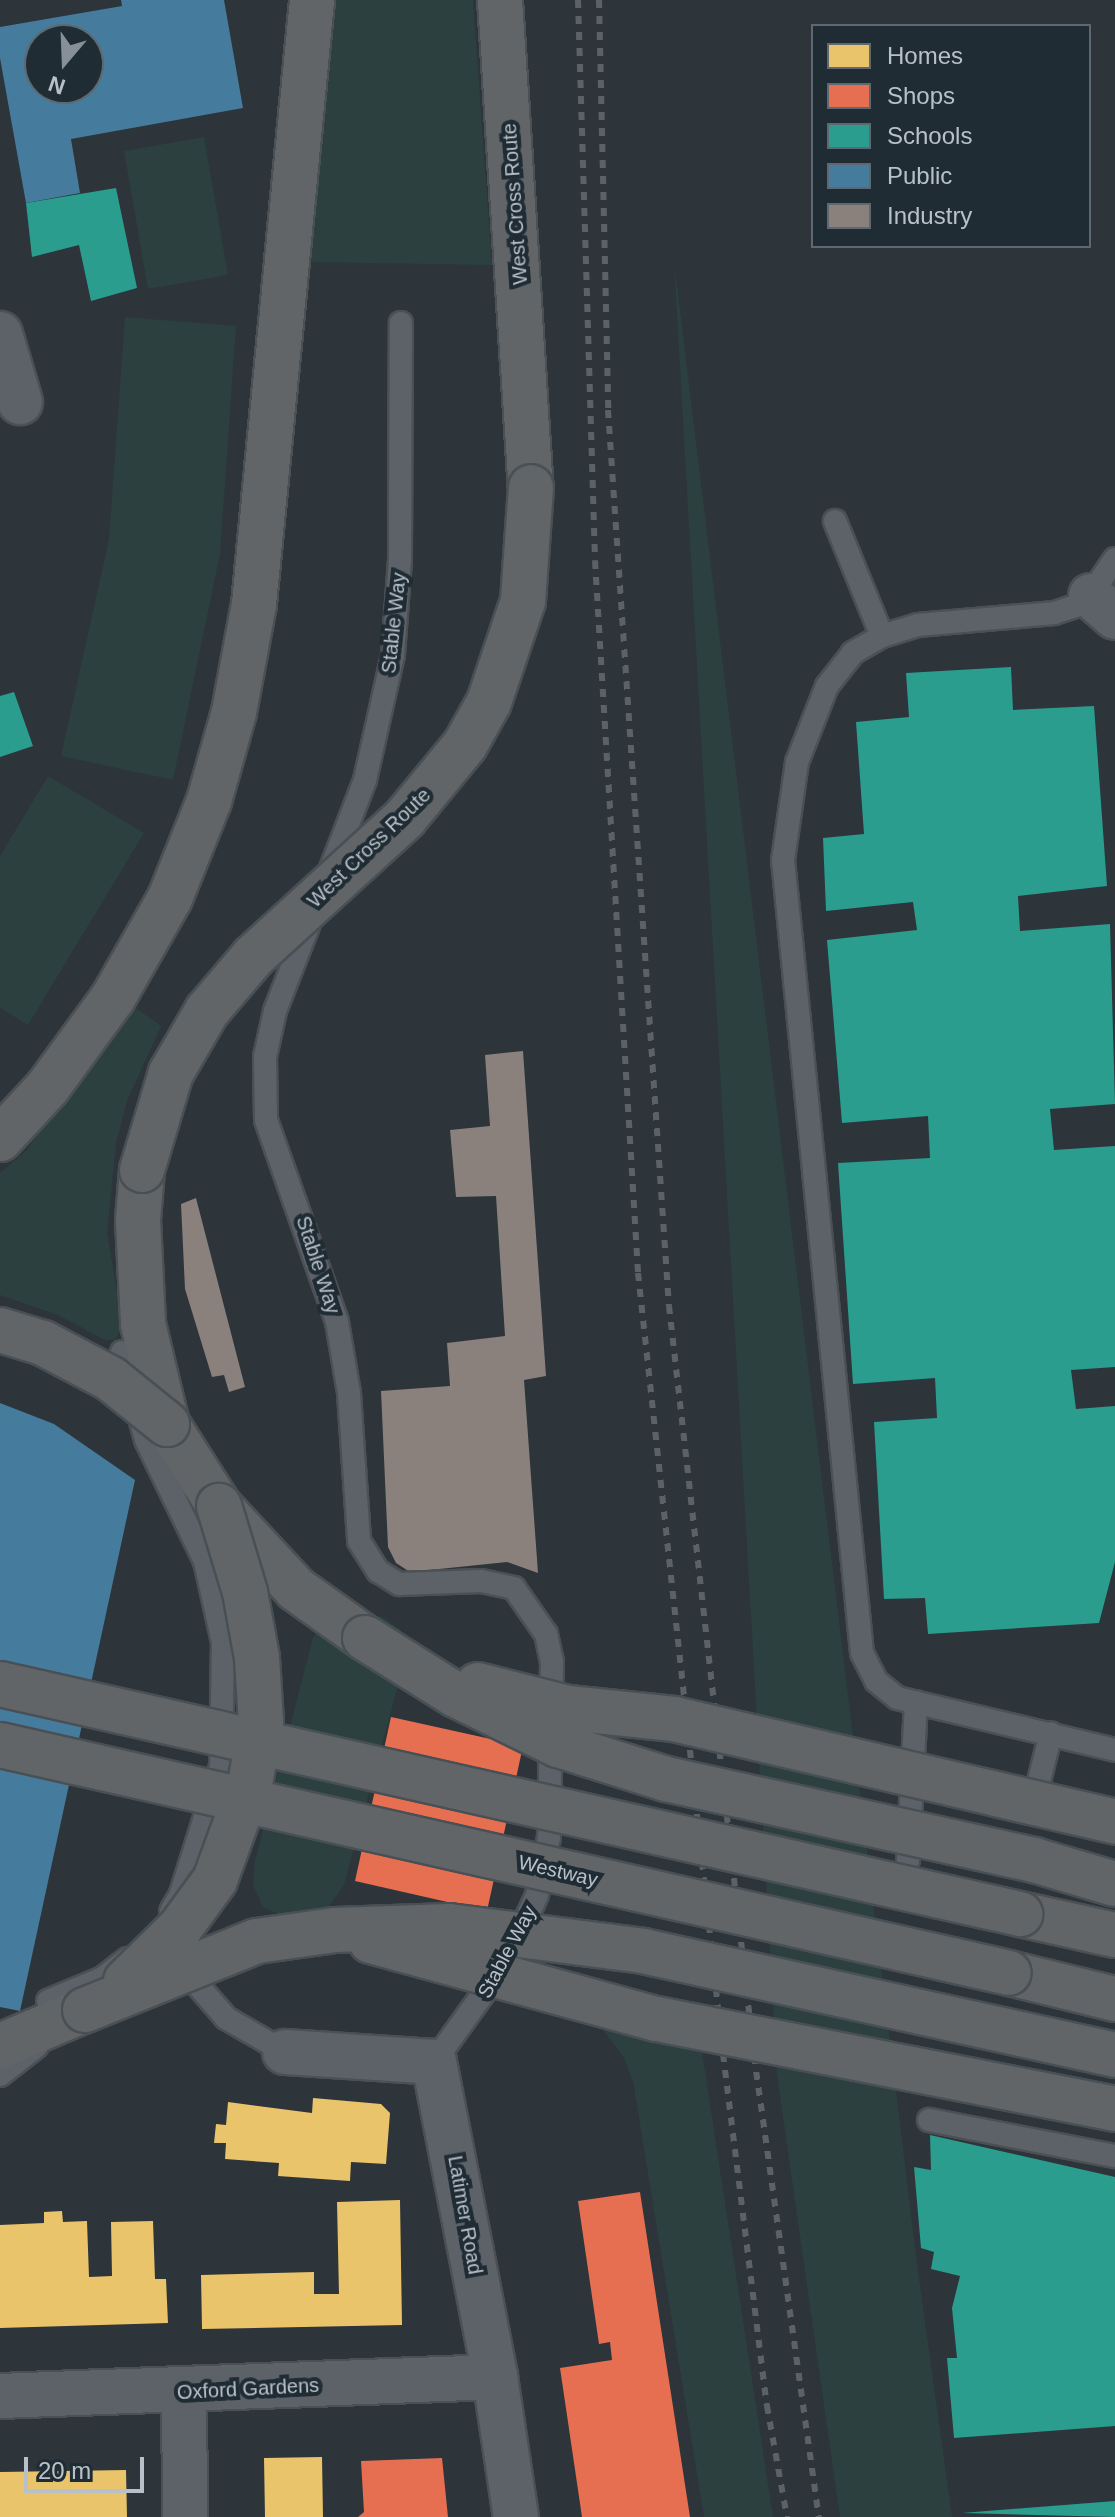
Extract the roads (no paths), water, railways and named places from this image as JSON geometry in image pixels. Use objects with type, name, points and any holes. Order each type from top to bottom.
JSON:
[{"type":"highway","points":[[0,1139],[48,1087],[113,998],[170,898],[213,786],[254,604],[312,0]]},
{"type":"highway","name":"West Cross Route","points":[[167,1424],[143,1324],[138,1220],[142,1170],[171,1073],[229,983],[405,818],[465,745],[504,665],[523,601],[531,487],[500,0]]},
{"type":"highway","points":[[0,1330],[43,1343],[111,1379],[167,1424],[219,1506],[296,1589],[365,1638],[456,1695],[572,1749],[666,1779],[1034,1860],[1115,1884]]},
{"type":"highway","points":[[0,2046],[24,2041],[67,2006],[138,1972],[197,1904],[235,1835],[250,1784],[261,1722],[257,1658],[245,1592],[219,1506]]},
{"type":"highway","points":[[365,1638],[465,1682],[568,1708],[674,1719],[1115,1822]]},
{"type":"highway","points":[[0,1684],[1115,1935]]},
{"type":"highway","name":"Westway","points":[[0,1745],[1115,1999]]},
{"type":"highway","points":[[67,2006],[257,1941],[335,1930],[449,1926],[543,1934],[643,1951],[1115,2055]]},
{"type":"highway","points":[[335,1930],[657,2019],[1115,2109]]},
{"type":"street","points":[[0,334],[20,402]]},
{"type":"street","points":[[285,2052],[434,2062]]},
{"type":"street","name":"Latimer Road","points":[[434,2062],[495,2377],[516,2517]]},
{"type":"street","name":"Oxford Gardens","points":[[0,2396],[184,2393],[495,2377]]},
{"type":"street","points":[[184,2393],[185,2517]]},
{"type":"lane","name":"Stable Way","points":[[401,323],[400,560],[391,668],[365,780],[275,1011],[265,1057],[266,1120],[337,1322],[349,1393],[359,1541],[378,1571],[399,1584],[481,1581],[514,1588],[546,1634],[552,1662],[549,1837],[537,1895],[482,2001],[434,2062]]},
{"type":"lane","points":[[835,521],[882,636]]},
{"type":"lane","points":[[1115,559],[1103,607],[918,625],[882,636],[853,653],[827,686],[797,762],[783,860],[862,1653],[876,1681],[897,1698],[1115,1750]]},
{"type":"lane","points":[[0,2075],[67,2006],[155,1937],[181,1894],[221,1766],[223,1642],[205,1561],[146,1440],[122,1352]]},
{"type":"lane","points":[[908,1860],[916,1702]]},
{"type":"lane","points":[[1031,1814],[1051,1733]]},
{"type":"lane","points":[[155,1937],[226,2018],[285,2052]]},
{"type":"lane","points":[[929,2120],[1115,2156]]},
{"type":"railway","points":[[578,0],[595,561],[638,1273],[723,2054],[767,2406],[787,2517]]},
{"type":"railway","points":[[599,0],[608,410],[669,1306],[754,2056],[819,2517]]}]
